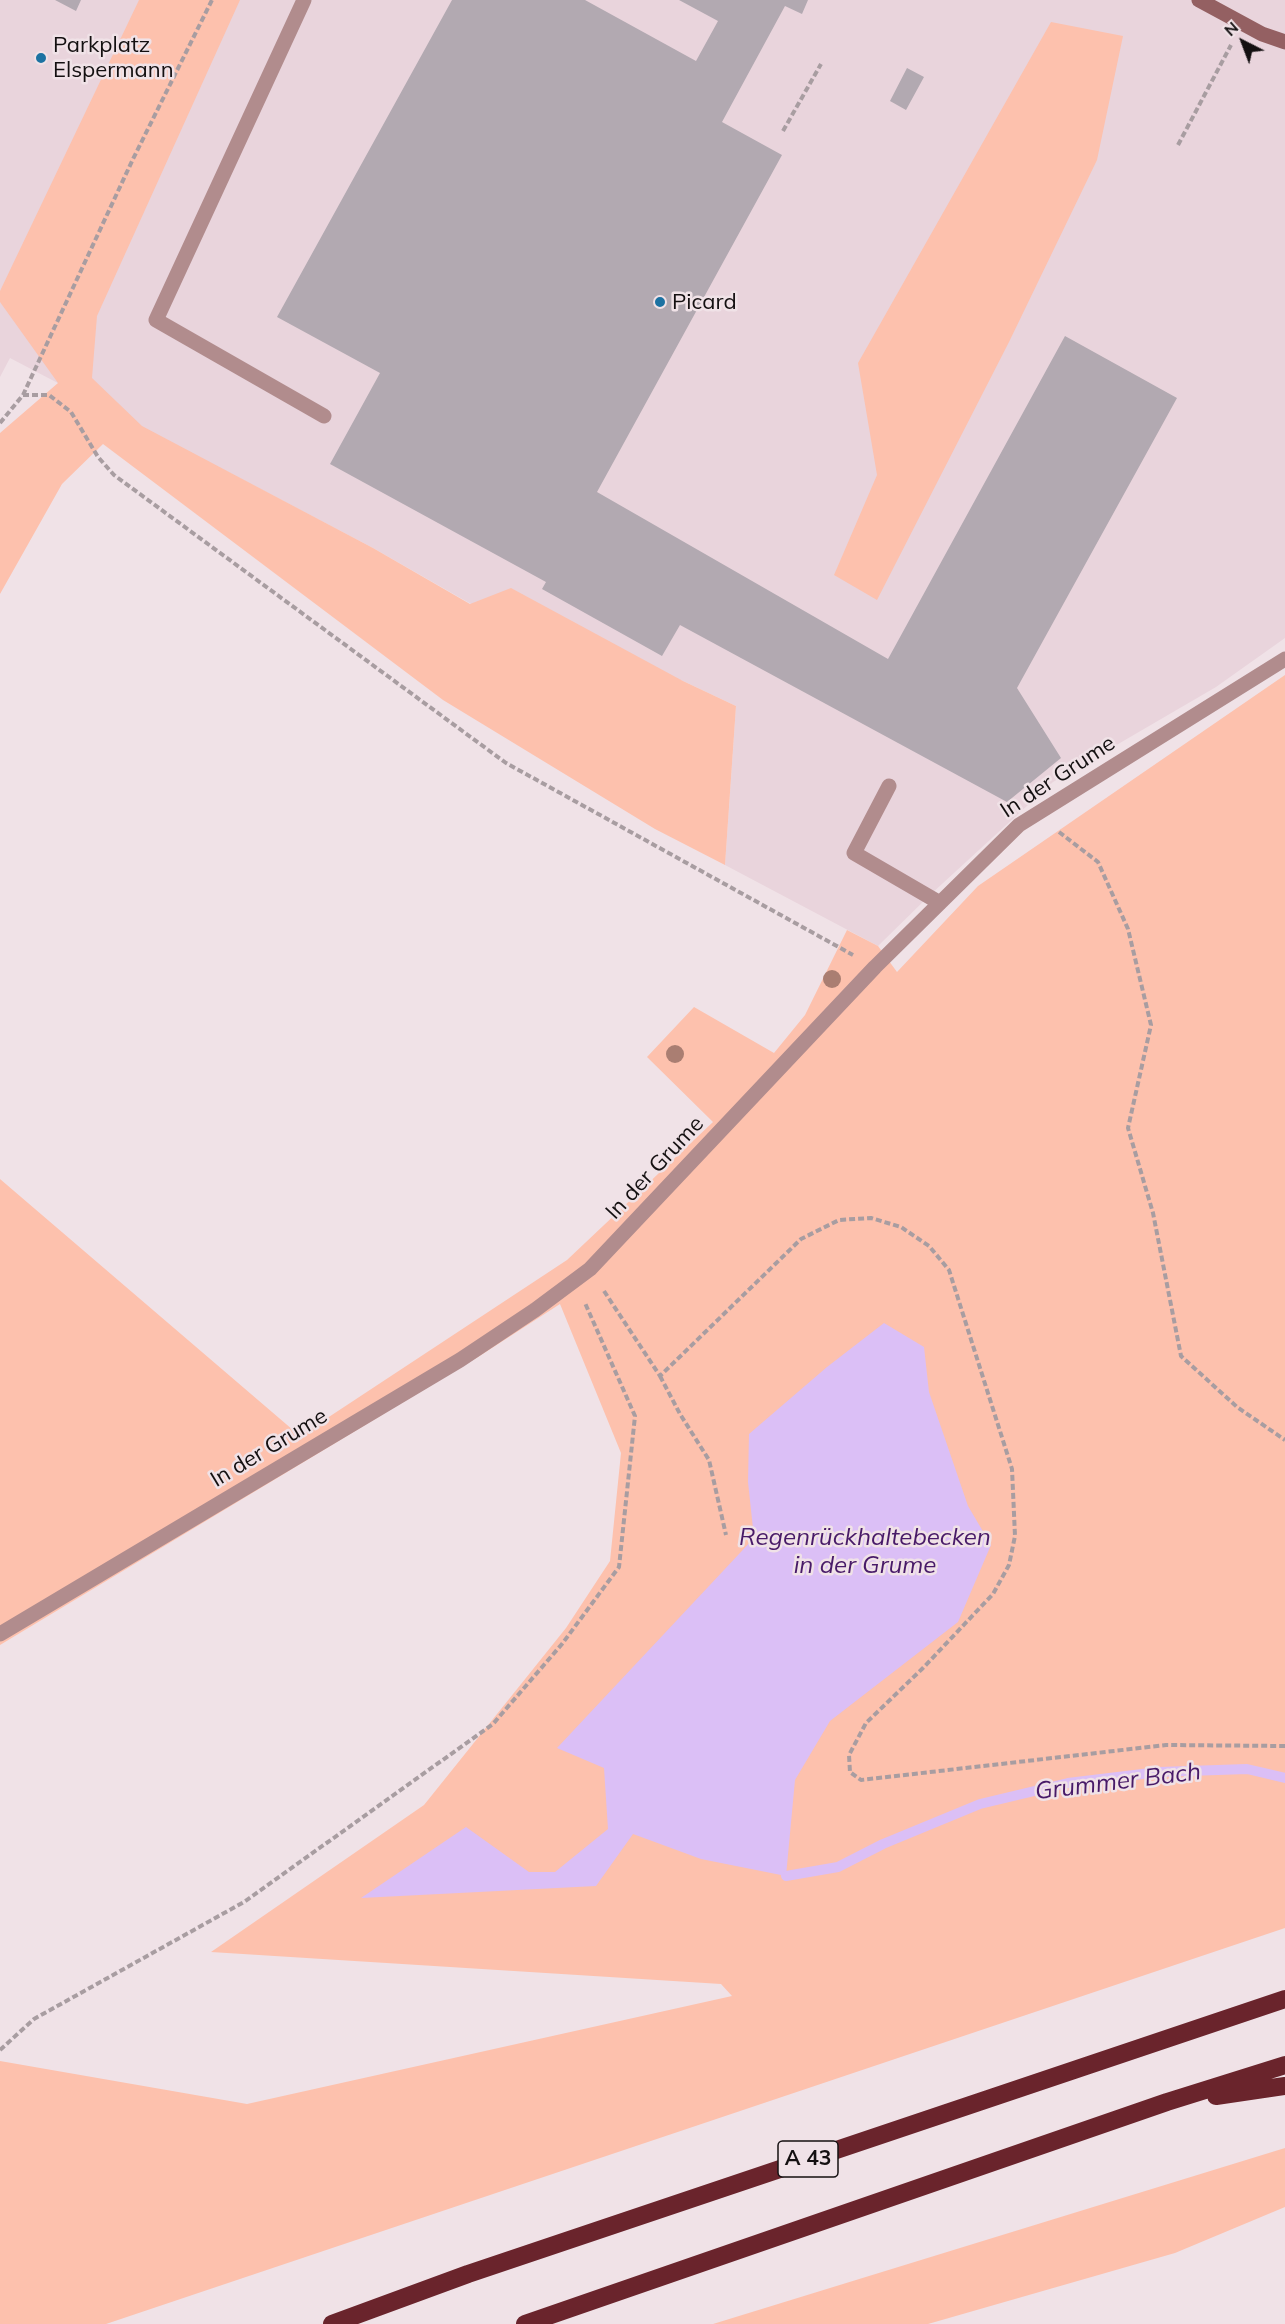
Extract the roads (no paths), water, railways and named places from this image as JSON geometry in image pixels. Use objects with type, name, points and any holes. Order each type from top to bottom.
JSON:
[{"type":"highway","name":"A 43","points":[[332,2324],[479,2270],[1285,1999]]},
{"type":"highway","points":[[525,2324],[1167,2102],[1285,2065]]},
{"type":"highway","points":[[1167,2102],[1285,2086]]},
{"type":"main road","points":[[1199,0],[1262,34],[1285,42]]},
{"type":"lane","points":[[304,0],[156,320],[324,416]]},
{"type":"lane","name":"In der Grume","points":[[0,1635],[460,1360],[575,1281],[590,1269],[874,967],[1019,825],[1285,659]]},
{"type":"lane","points":[[889,786],[854,853],[940,903]]},
{"type":"water","name":"Regenrückhaltebecken in der Grume","points":[[884,1323],[924,1347],[929,1392],[968,1506],[991,1545],[958,1622],[830,1721],[795,1780],[786,1876],[701,1859],[633,1834],[596,1886],[361,1898],[466,1827],[529,1872],[555,1872],[608,1829],[604,1768],[557,1748],[754,1538],[748,1482],[749,1434],[827,1367]]},
{"type":"waterway","name":"Grummer Bach","points":[[786,1876],[838,1867],[883,1844],[980,1804],[1068,1783],[1159,1772],[1247,1769],[1285,1778]]},
{"type":"place","name":"Parkplatz Elspermann","points":[[41,58]]},
{"type":"place","name":"Picard","points":[[660,302]]}]
